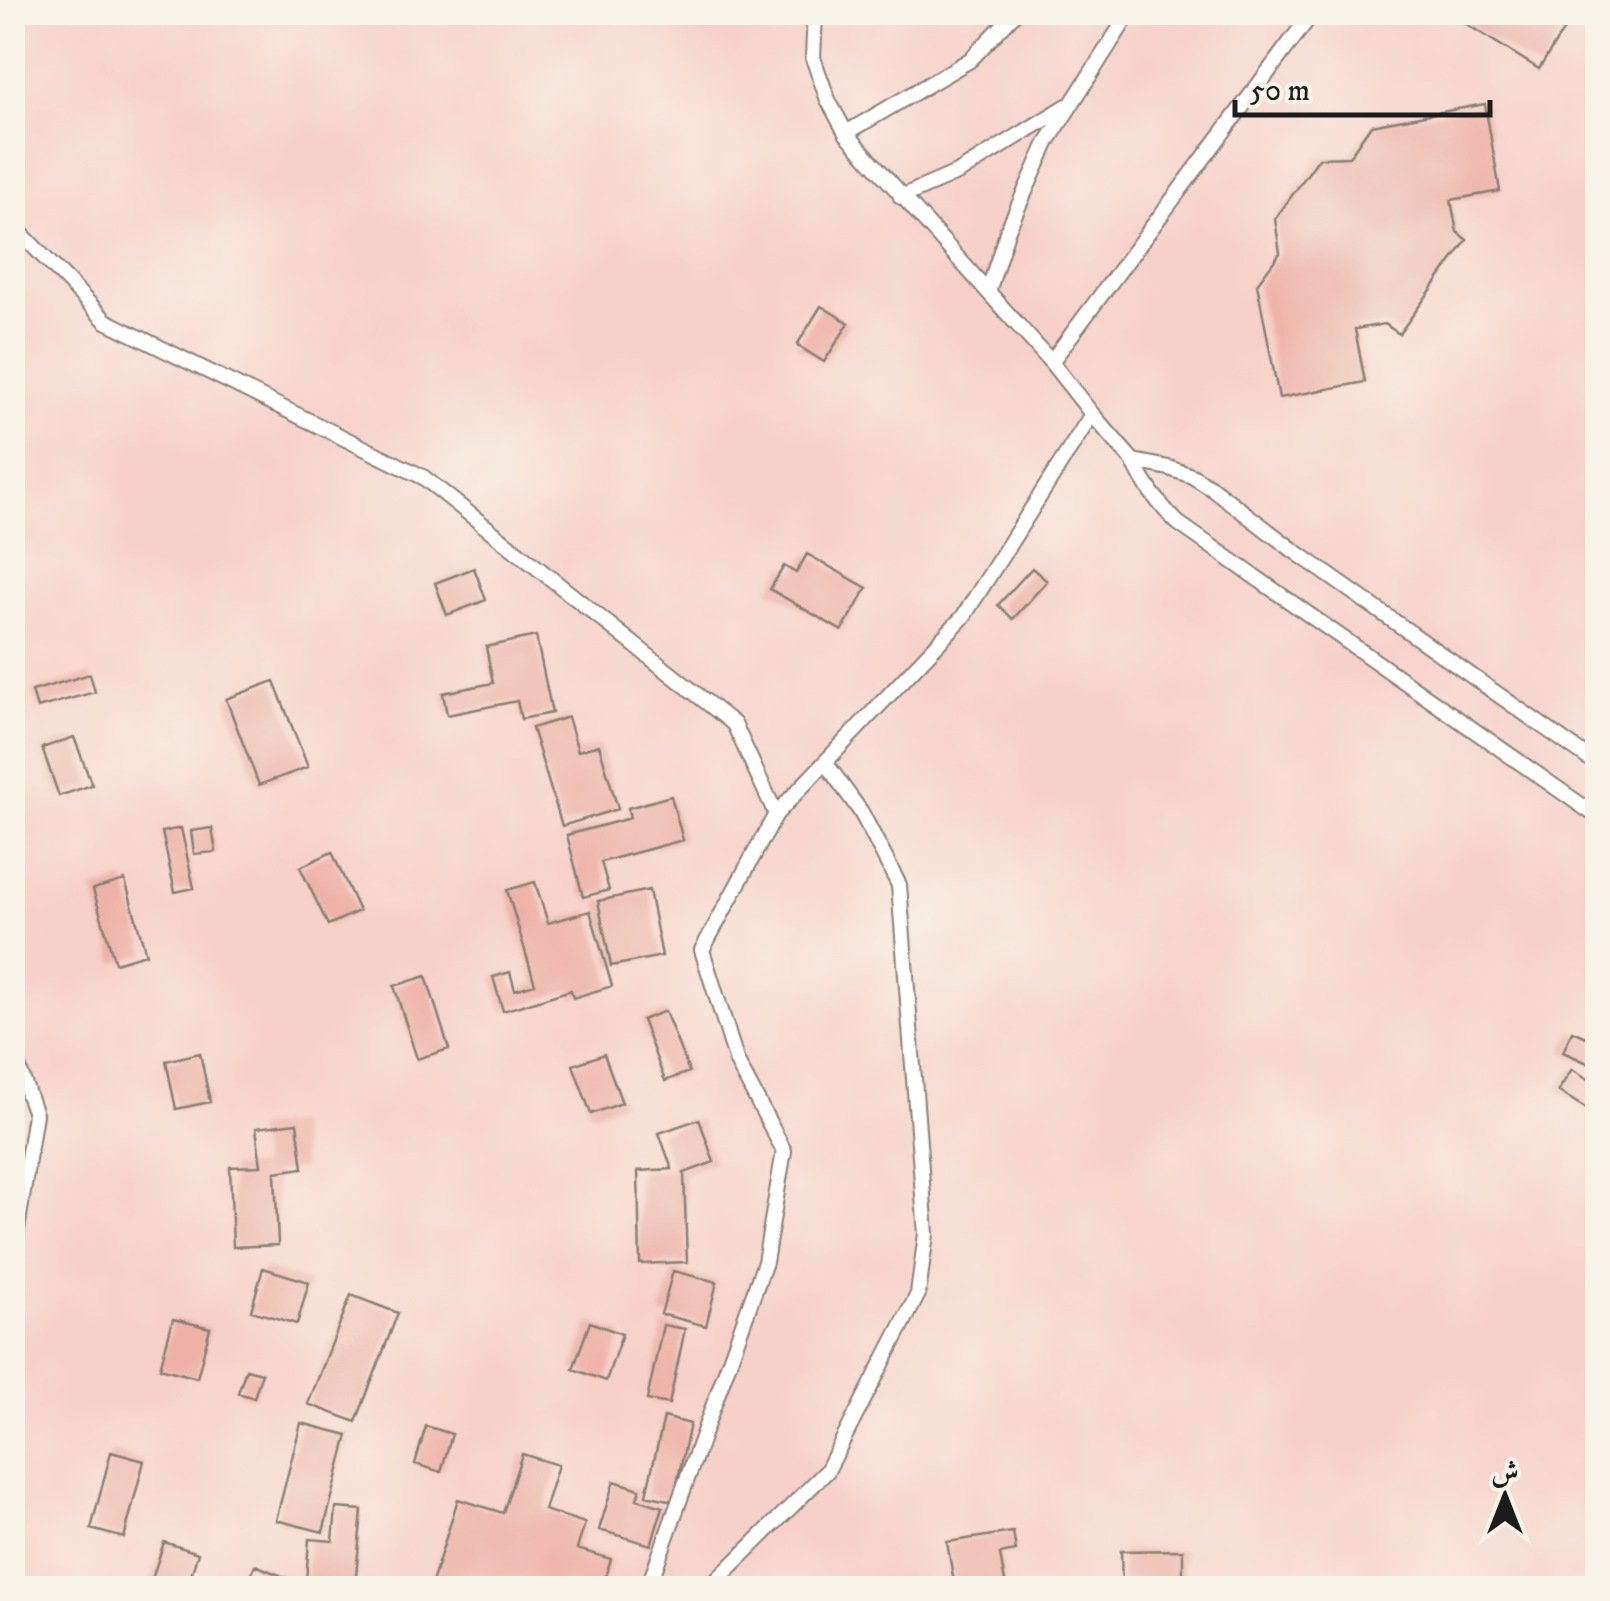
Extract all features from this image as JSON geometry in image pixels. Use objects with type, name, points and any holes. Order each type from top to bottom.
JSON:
[{"type":"lane","points":[[815,12],[814,58],[828,100],[846,133],[1051,362],[1133,460],[1157,503],[1178,523],[1598,817]]},
{"type":"lane","points":[[846,133],[970,60],[1016,12]]},
{"type":"lane","points":[[988,292],[1008,230],[1048,141],[1130,12]]},
{"type":"lane","points":[[1051,362],[1313,12]]},
{"type":"lane","points":[[901,197],[959,172],[1074,101]]},
{"type":"lane","points":[[12,224],[106,321],[424,478],[734,724],[776,814]]},
{"type":"lane","points":[[648,1588],[765,1262],[784,1151],[737,1062],[702,950],[776,814],[963,617],[1092,414]]},
{"type":"lane","points":[[1133,460],[1169,468],[1203,482],[1598,766]]},
{"type":"lane","points":[[709,1588],[826,1471],[918,1294],[926,1234],[899,886],[861,812],[825,762]]},
{"type":"lane","points":[[12,1049],[35,1114],[12,1262]]},
{"type":"shaded area","points":[[13,13],[1597,13],[1597,1588],[13,1588]]},
{"type":"building","points":[[1447,12],[1575,12],[1539,69]]},
{"type":"building","points":[[1485,104],[1500,191],[1451,200],[1457,232],[1467,240],[1399,334],[1385,324],[1355,329],[1365,382],[1279,398],[1257,284],[1280,253],[1275,219],[1319,158],[1349,157],[1371,125]]},
{"type":"building","points":[[821,306],[849,323],[824,362],[797,345]]},
{"type":"building","points":[[807,554],[867,588],[842,631],[770,589],[784,566],[796,573]]},
{"type":"building","points":[[474,568],[486,600],[447,615],[435,583]]},
{"type":"building","points":[[1032,568],[1047,581],[1013,619],[998,605]]},
{"type":"building","points":[[536,636],[552,713],[521,719],[517,701],[447,715],[443,693],[493,683],[486,647]]},
{"type":"building","points":[[90,674],[95,692],[37,708],[32,691]]},
{"type":"building","points":[[274,681],[308,767],[259,785],[226,699]]},
{"type":"building","points":[[568,717],[578,751],[599,745],[618,809],[562,826],[532,728]]},
{"type":"building","points":[[74,737],[92,785],[59,796],[42,748]]},
{"type":"building","points":[[671,796],[683,840],[601,862],[609,890],[583,897],[567,835],[630,818],[628,808]]},
{"type":"building","points":[[181,828],[194,888],[175,892],[162,832]]},
{"type":"building","points":[[212,828],[216,852],[194,854],[191,831]]},
{"type":"building","points":[[332,852],[359,911],[328,925],[300,867]]},
{"type":"building","points":[[125,880],[146,954],[115,963],[93,889]]},
{"type":"building","points":[[535,882],[548,923],[590,911],[612,986],[573,998],[571,990],[503,1011],[493,977],[510,972],[515,990],[535,984],[507,890]]},
{"type":"building","points":[[649,890],[662,956],[611,966],[598,901]]},
{"type":"building","points":[[426,976],[449,1049],[417,1059],[394,986]]},
{"type":"building","points":[[665,1011],[689,1072],[665,1081],[642,1020]]},
{"type":"building","points":[[1572,1031],[1598,1042],[1592,1065],[1563,1052]]},
{"type":"building","points":[[200,1053],[210,1102],[176,1109],[166,1061]]},
{"type":"building","points":[[604,1054],[622,1103],[591,1114],[573,1065]]},
{"type":"building","points":[[1572,1069],[1593,1082],[1598,1075],[1598,1116],[1558,1091]]},
{"type":"building","points":[[699,1119],[714,1162],[684,1173],[687,1262],[640,1264],[638,1171],[672,1169],[659,1133]]},
{"type":"building","points":[[297,1123],[303,1168],[275,1172],[278,1245],[233,1247],[230,1167],[261,1166],[256,1128]]},
{"type":"building","points":[[263,1268],[309,1282],[297,1324],[251,1311]]},
{"type":"building","points":[[673,1271],[717,1282],[706,1326],[661,1314]]},
{"type":"building","points":[[351,1295],[398,1313],[356,1422],[308,1404]]},
{"type":"building","points":[[173,1319],[210,1328],[197,1378],[160,1368]]},
{"type":"building","points":[[590,1322],[622,1334],[606,1381],[573,1369]]},
{"type":"building","points":[[663,1325],[685,1329],[669,1404],[647,1400]]},
{"type":"building","points":[[246,1369],[262,1373],[254,1398],[238,1393]]},
{"type":"building","points":[[664,1417],[690,1424],[673,1501],[646,1495]]},
{"type":"building","points":[[301,1423],[348,1435],[323,1532],[276,1520]]},
{"type":"building","points":[[426,1426],[452,1434],[441,1472],[415,1464]]},
{"type":"building","points":[[111,1452],[144,1461],[124,1538],[91,1529]]},
{"type":"building","points":[[522,1454],[558,1465],[544,1510],[585,1523],[577,1549],[611,1559],[602,1588],[449,1588],[432,1583],[458,1499],[503,1513]]},
{"type":"building","points":[[614,1481],[640,1489],[637,1499],[663,1507],[651,1545],[599,1530]]},
{"type":"building","points":[[336,1508],[362,1510],[355,1587],[306,1582],[309,1539],[333,1541]]},
{"type":"building","points":[[1013,1532],[1016,1551],[1000,1554],[1006,1588],[955,1588],[947,1542]]},
{"type":"building","points":[[164,1542],[198,1553],[187,1588],[149,1588]]},
{"type":"building","points":[[1183,1550],[1183,1587],[1122,1588],[1121,1551]]},
{"type":"building","points":[[255,1565],[299,1583],[306,1588],[246,1588]]}]
